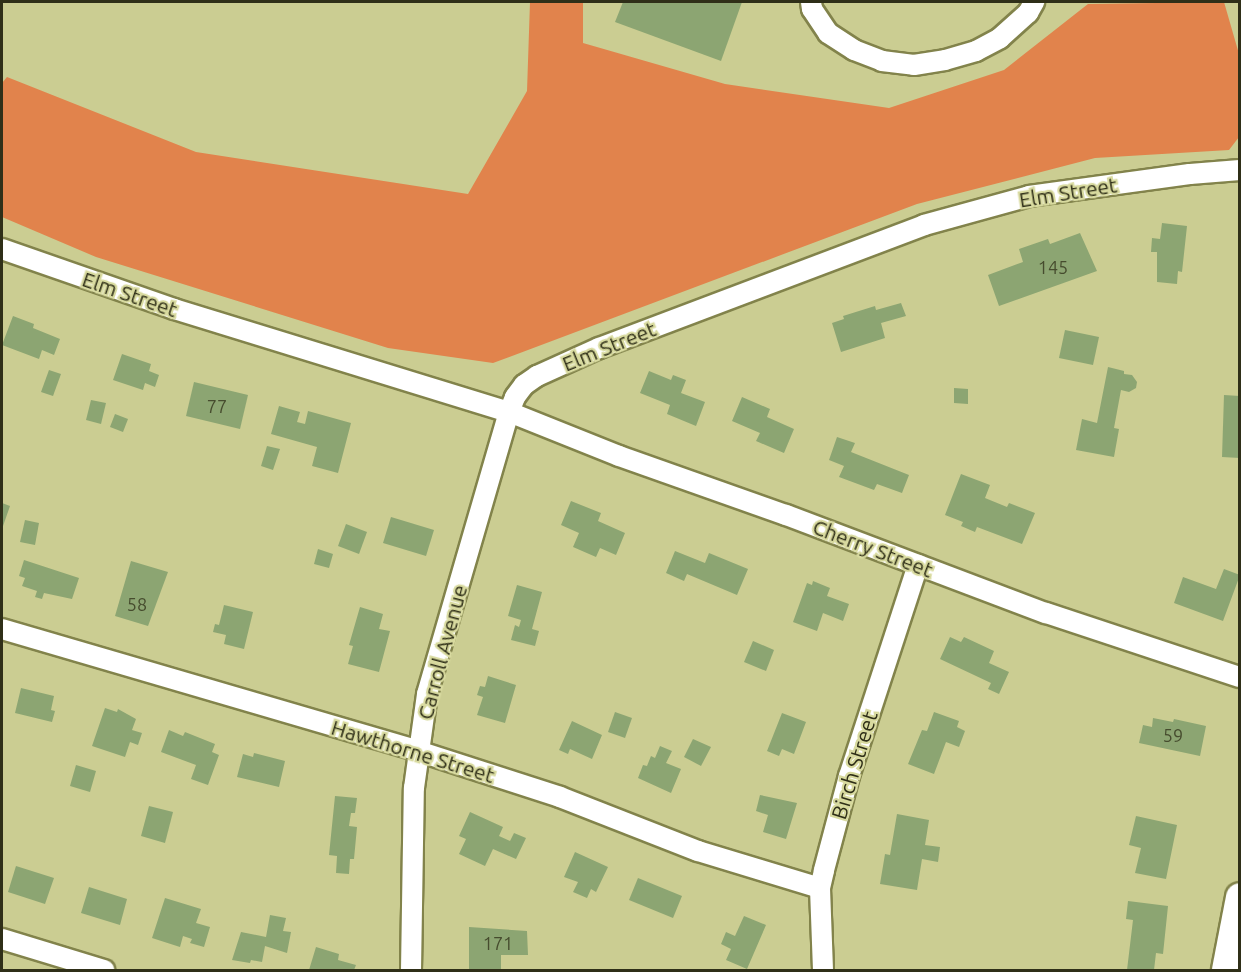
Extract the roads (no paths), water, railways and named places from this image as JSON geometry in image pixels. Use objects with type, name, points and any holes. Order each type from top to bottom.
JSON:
[{"type":"main road","points":[[1226,970],[1239,897]]},
{"type":"street","points":[[811,2],[812,9],[828,33],[854,50],[882,61],[914,65],[945,60],[976,51],[1000,38],[1028,13],[1034,2]]},
{"type":"street","name":"Elm Street","points":[[2,249],[174,309],[509,412],[515,397],[524,385],[537,376],[598,348],[924,225],[1029,196],[1190,174],[1239,170]]},
{"type":"street","name":"Cherry Street","points":[[509,412],[619,456],[1046,613],[1239,677]]},
{"type":"street","name":"Carroll Avenue","points":[[411,970],[414,788],[427,694],[509,412]]},
{"type":"street","name":"Birch Street","points":[[823,970],[820,888],[849,776],[918,565]]},
{"type":"street","name":"Hawthorne Street","points":[[2,628],[418,751],[560,797],[698,851],[820,888]]},
{"type":"street","points":[[2,939],[104,970]]}]
